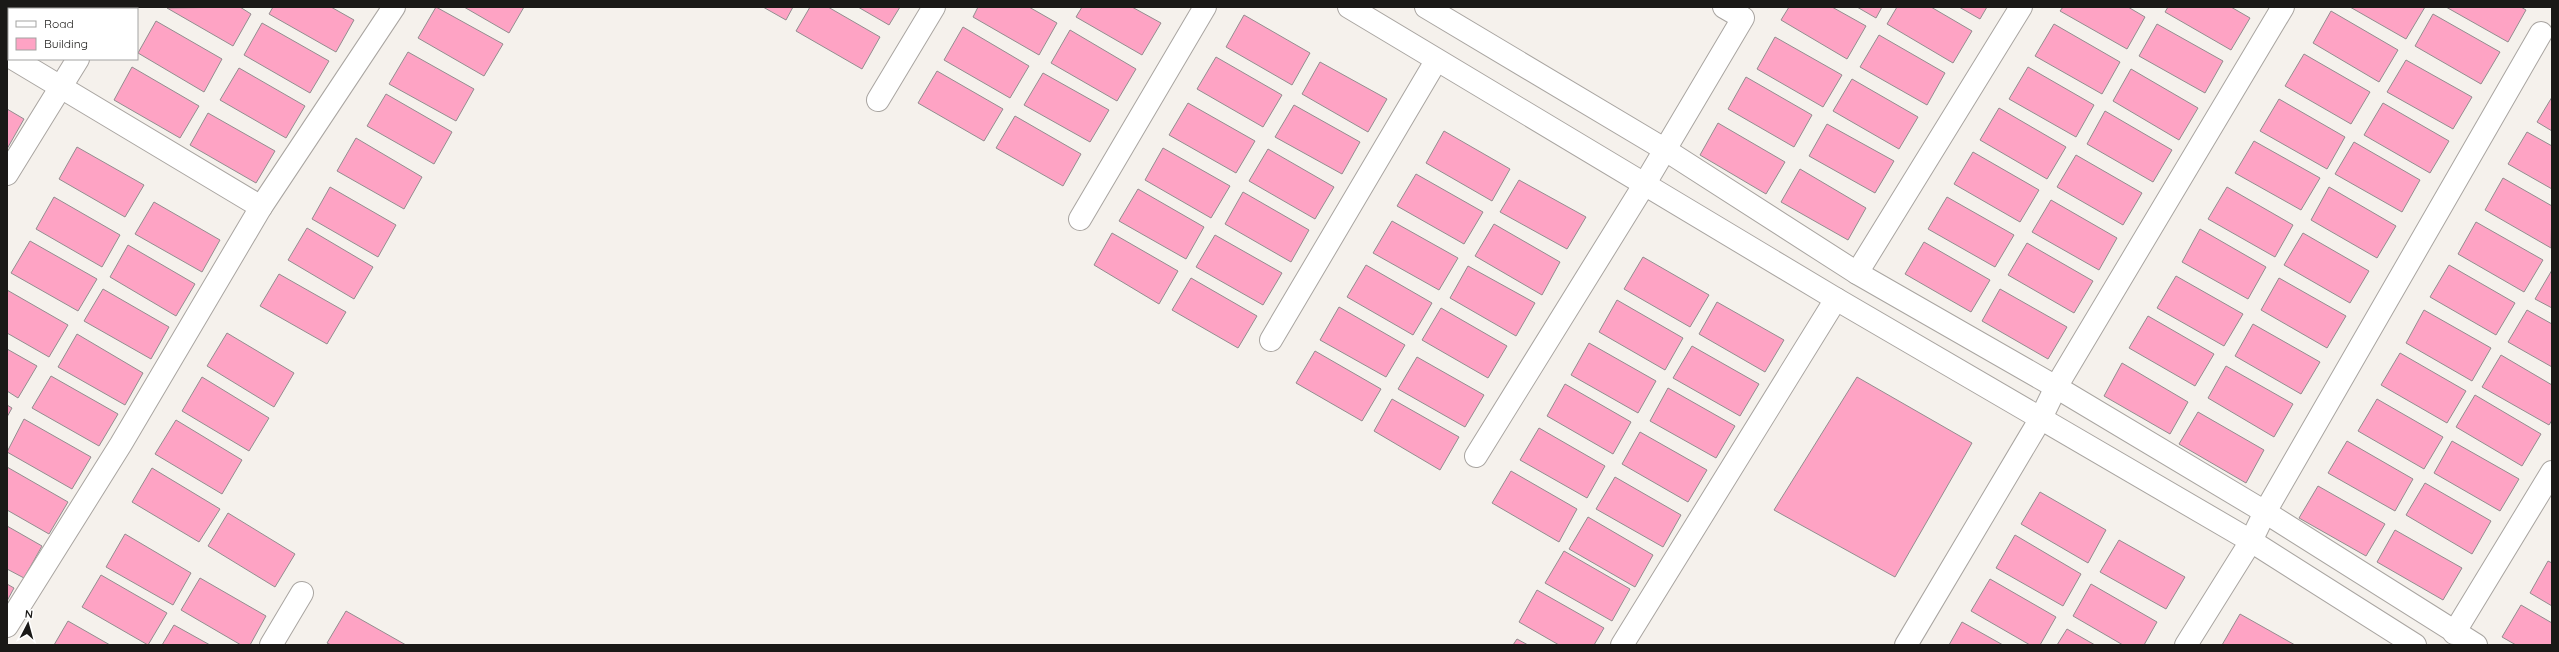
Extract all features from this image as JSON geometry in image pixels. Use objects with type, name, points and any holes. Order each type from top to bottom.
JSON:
[{"type":"street","points":[[7,626],[122,444],[261,207],[394,7]]},
{"type":"street","points":[[878,100],[934,7]]},
{"type":"street","points":[[1080,219],[1205,7]]},
{"type":"street","points":[[1349,7],[1436,61],[1836,299],[2251,541],[2415,645]]},
{"type":"street","points":[[1426,7],[1664,149],[1857,273],[2056,387],[2265,512],[2454,633],[2476,645]]},
{"type":"street","points":[[1476,456],[1644,185],[1746,13],[1724,7]]},
{"type":"street","points":[[1857,273],[2021,7]]},
{"type":"street","points":[[1906,645],[2041,418],[2056,387],[2284,7]]},
{"type":"street","points":[[2186,645],[2251,541],[2265,512],[2541,33]]},
{"type":"street","points":[[16,60],[261,207]]},
{"type":"street","points":[[7,174],[77,60]]},
{"type":"street","points":[[1271,340],[1436,61]]},
{"type":"street","points":[[1622,645],[1836,299]]},
{"type":"street","points":[[2454,633],[2552,472]]},
{"type":"street","points":[[271,645],[302,593]]},
{"type":"building","points":[[7,7],[34,8],[8,8],[7,35]]},
{"type":"building","points":[[70,7],[91,7],[90,8]]},
{"type":"building","points":[[240,7],[251,14],[233,46],[167,8]]},
{"type":"building","points":[[273,7],[331,7],[354,20],[336,52],[269,14]]},
{"type":"building","points":[[436,7],[503,44],[484,76],[418,38]]},
{"type":"building","points":[[464,7],[524,7],[509,33]]},
{"type":"building","points":[[763,7],[793,7],[786,20]]},
{"type":"building","points":[[810,7],[828,7],[880,37],[862,69],[796,31]]},
{"type":"building","points":[[858,7],[900,7],[889,25]]},
{"type":"building","points":[[978,7],[1029,7],[1057,23],[1039,55],[973,17]]},
{"type":"building","points":[[1082,7],[1132,7],[1161,23],[1142,55],[1076,17]]},
{"type":"building","points":[[1789,7],[1832,7],[1866,26],[1847,59],[1781,20]]},
{"type":"building","points":[[1857,7],[1882,7],[1876,18]]},
{"type":"building","points":[[1897,7],[1931,7],[1972,31],[1953,63],[1887,24]]},
{"type":"building","points":[[1959,7],[1987,7],[1980,19]]},
{"type":"building","points":[[2063,7],[2128,7],[2145,17],[2127,49],[2060,11]]},
{"type":"building","points":[[2168,7],[2231,7],[2250,18],[2231,50],[2165,12]]},
{"type":"building","points":[[2350,7],[2425,7],[2406,39]]},
{"type":"building","points":[[2446,7],[2521,7],[2526,10],[2508,42]]},
{"type":"building","points":[[2331,11],[2398,50],[2379,82],[2313,43]]},
{"type":"building","points":[[2433,14],[2500,52],[2481,84],[2415,46]]},
{"type":"building","points":[[1244,15],[1310,53],[1292,85],[1226,47]]},
{"type":"building","points":[[156,21],[222,59],[204,92],[138,53]]},
{"type":"building","points":[[262,23],[329,61],[310,93],[244,55]]},
{"type":"building","points":[[2054,24],[2120,62],[2102,94],[2035,56]]},
{"type":"building","points":[[2157,24],[2223,61],[2205,93],[2139,56]]},
{"type":"building","points":[[963,27],[1029,66],[1010,98],[944,60]]},
{"type":"building","points":[[1070,30],[1136,69],[1117,101],[1051,63]]},
{"type":"building","points":[[1879,35],[1945,73],[1927,105],[1860,67]]},
{"type":"building","points":[[1775,37],[1842,75],[1823,107],[1757,69]]},
{"type":"building","points":[[408,52],[474,89],[456,121],[389,84]]},
{"type":"building","points":[[2304,54],[2370,92],[2351,124],[2285,86]]},
{"type":"building","points":[[1216,57],[1282,95],[1263,127],[1197,89]]},
{"type":"building","points":[[2406,60],[2472,97],[2453,129],[2387,92]]},
{"type":"building","points":[[1320,62],[1387,99],[1368,132],[1302,94]]},
{"type":"building","points":[[132,67],[199,106],[180,138],[114,100]]},
{"type":"building","points":[[2028,67],[2094,105],[2076,137],[2009,99]]},
{"type":"building","points":[[239,68],[305,106],[286,138],[220,100]]},
{"type":"building","points":[[2131,69],[2198,108],[2179,140],[2113,101]]},
{"type":"building","points":[[937,71],[1003,109],[984,141],[918,103]]},
{"type":"building","points":[[1043,73],[1109,110],[1090,142],[1024,105]]},
{"type":"building","points":[[1746,77],[1812,115],[1794,147],[1728,109]]},
{"type":"building","points":[[1852,79],[1918,117],[1899,149],[1833,111]]},
{"type":"building","points":[[386,94],[452,132],[434,164],[367,126]]},
{"type":"building","points":[[2552,97],[2552,131],[2537,122]]},
{"type":"building","points":[[2279,99],[2345,137],[2327,169],[2260,131]]},
{"type":"building","points":[[1188,103],[1255,141],[1236,173],[1169,135]]},
{"type":"building","points":[[2383,103],[2449,141],[2430,173],[2364,135]]},
{"type":"building","points":[[1294,105],[1360,142],[1342,174],[1275,137]]},
{"type":"building","points":[[1999,108],[2066,147],[2047,179],[1980,140]]},
{"type":"building","points":[[7,109],[24,119],[7,149]]},
{"type":"building","points":[[2105,111],[2172,150],[2153,182],[2087,144]]},
{"type":"building","points":[[208,113],[275,151],[256,183],[190,145]]},
{"type":"building","points":[[1015,116],[1081,154],[1063,186],[996,148]]},
{"type":"building","points":[[1718,123],[1785,162],[1766,194],[1700,155]]},
{"type":"building","points":[[1827,124],[1894,161],[1875,193],[1809,156]]},
{"type":"building","points":[[1444,131],[1510,169],[1492,201],[1426,163]]},
{"type":"building","points":[[2527,132],[2552,146],[2552,189],[2508,164]]},
{"type":"building","points":[[356,138],[422,177],[404,209],[337,171]]},
{"type":"building","points":[[2254,141],[2320,178],[2301,210],[2235,173]]},
{"type":"building","points":[[2354,142],[2420,180],[2402,212],[2335,174]]},
{"type":"building","points":[[77,147],[144,185],[125,217],[59,179]]},
{"type":"building","points":[[1163,148],[1230,186],[1211,218],[1145,180]]},
{"type":"building","points":[[1268,149],[1334,187],[1315,219],[1249,181]]},
{"type":"building","points":[[1973,152],[2039,190],[2020,222],[1954,184]]},
{"type":"building","points":[[2076,155],[2142,193],[2123,225],[2057,187]]},
{"type":"building","points":[[1800,169],[1866,208],[1848,240],[1781,202]]},
{"type":"building","points":[[1416,174],[1483,212],[1464,244],[1397,206]]},
{"type":"building","points":[[2503,178],[2552,206],[2551,248],[2485,210]]},
{"type":"building","points":[[1519,180],[1586,217],[1567,249],[1500,212]]},
{"type":"building","points":[[330,187],[396,225],[378,257],[312,219]]},
{"type":"building","points":[[2227,187],[2293,225],[2275,257],[2208,219]]},
{"type":"building","points":[[2329,187],[2396,226],[2377,258],[2311,220]]},
{"type":"building","points":[[1138,189],[1204,227],[1186,259],[1119,221]]},
{"type":"building","points":[[1243,192],[1309,230],[1291,262],[1225,224]]},
{"type":"building","points":[[54,197],[120,235],[102,267],[36,229]]},
{"type":"building","points":[[1947,197],[2014,235],[1995,267],[1928,229]]},
{"type":"building","points":[[2051,200],[2117,238],[2099,270],[2032,232]]},
{"type":"building","points":[[154,202],[220,240],[202,272],[135,234]]},
{"type":"building","points":[[1392,221],[1458,258],[1439,290],[1373,253]]},
{"type":"building","points":[[2476,222],[2543,260],[2524,292],[2458,254]]},
{"type":"building","points":[[1494,224],[1560,262],[1542,295],[1475,256]]},
{"type":"building","points":[[307,228],[373,267],[354,299],[288,260]]},
{"type":"building","points":[[2200,229],[2266,267],[2248,299],[2182,262]]},
{"type":"building","points":[[1112,233],[1178,271],[1159,304],[1094,265]]},
{"type":"building","points":[[2303,233],[2369,271],[2350,303],[2284,265]]},
{"type":"building","points":[[1215,235],[1282,273],[1263,305],[1196,267]]},
{"type":"building","points":[[30,241],[97,279],[78,311],[11,273]]},
{"type":"building","points":[[1924,242],[1990,280],[1971,312],[1905,274]]},
{"type":"building","points":[[2027,243],[2093,281],[2074,313],[2008,275]]},
{"type":"building","points":[[128,245],[195,284],[176,316],[110,277]]},
{"type":"building","points":[[1643,257],[1709,295],[1690,327],[1624,289]]},
{"type":"building","points":[[1366,265],[1432,303],[1413,335],[1347,297]]},
{"type":"building","points":[[2449,265],[2515,303],[2496,335],[2430,297]]},
{"type":"building","points":[[1468,266],[1535,303],[1516,336],[1450,298]]},
{"type":"building","points":[[2552,270],[2552,308],[2535,299]]},
{"type":"building","points":[[279,274],[346,312],[327,344],[260,306]]},
{"type":"building","points":[[2176,276],[2243,314],[2224,346],[2157,308]]},
{"type":"building","points":[[1191,278],[1257,316],[1238,348],[1172,310]]},
{"type":"building","points":[[2279,278],[2346,316],[2327,348],[2261,310]]},
{"type":"building","points":[[103,289],[169,327],[151,359],[84,321]]},
{"type":"building","points":[[2000,289],[2067,327],[2048,359],[1982,321]]},
{"type":"building","points":[[7,290],[68,325],[49,357],[7,333]]},
{"type":"building","points":[[1617,300],[1683,338],[1665,370],[1599,332]]},
{"type":"building","points":[[1717,302],[1784,340],[1765,372],[1699,334]]},
{"type":"building","points":[[1339,307],[1405,345],[1386,377],[1320,340]]},
{"type":"building","points":[[1441,308],[1507,346],[1488,378],[1422,340]]},
{"type":"building","points":[[2424,310],[2491,348],[2472,381],[2406,343]]},
{"type":"building","points":[[2527,310],[2552,324],[2552,367],[2508,342]]},
{"type":"building","points":[[2148,316],[2214,354],[2195,386],[2129,348]]},
{"type":"building","points":[[2253,324],[2320,362],[2301,394],[2235,356]]},
{"type":"building","points":[[227,333],[294,373],[274,407],[207,366]]},
{"type":"building","points":[[77,334],[143,373],[125,405],[58,367]]},
{"type":"building","points":[[1589,343],[1656,381],[1638,413],[1571,375]]},
{"type":"building","points":[[1692,346],[1759,384],[1740,416],[1673,378]]},
{"type":"building","points":[[7,349],[37,366],[18,398],[7,391]]},
{"type":"building","points":[[1315,351],[1381,389],[1362,421],[1296,383]]},
{"type":"building","points":[[2400,353],[2466,391],[2447,423],[2381,385]]},
{"type":"building","points":[[2501,355],[2552,385],[2552,420],[2549,425],[2482,387]]},
{"type":"building","points":[[1417,357],[1484,395],[1465,427],[1398,389]]},
{"type":"building","points":[[2122,363],[2188,402],[2170,434],[2104,396]]},
{"type":"building","points":[[2226,366],[2293,404],[2274,437],[2208,398]]},
{"type":"building","points":[[51,376],[118,414],[99,446],[32,408]]},
{"type":"building","points":[[202,377],[269,418],[249,451],[182,411]]},
{"type":"building","points":[[1857,377],[1972,443],[1895,577],[1774,510]]},
{"type":"building","points":[[1565,384],[1631,422],[1613,454],[1547,416]]},
{"type":"building","points":[[1668,388],[1735,426],[1716,458],[1650,421]]},
{"type":"building","points":[[2475,395],[2541,434],[2522,466],[2456,427]]},
{"type":"building","points":[[1392,399],[1459,437],[1440,470],[1374,431]]},
{"type":"building","points":[[2377,399],[2443,437],[2424,469],[2358,431]]},
{"type":"building","points":[[7,405],[12,408],[7,417]]},
{"type":"building","points":[[2198,412],[2264,450],[2246,483],[2179,444]]},
{"type":"building","points":[[24,419],[91,457],[72,489],[7,452]]},
{"type":"building","points":[[176,420],[242,460],[222,494],[155,454]]},
{"type":"building","points":[[1539,428],[1605,466],[1587,498],[1520,460]]},
{"type":"building","points":[[1640,432],[1707,470],[1688,502],[1622,464]]},
{"type":"building","points":[[2347,441],[2413,479],[2395,511],[2328,473]]},
{"type":"building","points":[[2452,441],[2519,479],[2500,511],[2434,473]]},
{"type":"building","points":[[7,467],[68,502],[49,534],[7,510]]},
{"type":"building","points":[[152,468],[220,509],[199,542],[132,502]]},
{"type":"building","points":[[1511,471],[1577,509],[1559,542],[1492,503]]},
{"type":"building","points":[[1615,477],[1681,515],[1663,547],[1596,509]]},
{"type":"building","points":[[2425,483],[2491,521],[2472,554],[2406,515]]},
{"type":"building","points":[[2318,486],[2385,524],[2366,556],[2299,518]]},
{"type":"building","points":[[2040,492],[2106,530],[2088,563],[2021,524]]},
{"type":"building","points":[[228,513],[295,554],[275,587],[208,546]]},
{"type":"building","points":[[1588,517],[1653,555],[1635,587],[1569,549]]},
{"type":"building","points":[[7,526],[42,546],[24,578],[7,569]]},
{"type":"building","points":[[2395,530],[2462,568],[2443,600],[2377,562]]},
{"type":"building","points":[[125,534],[191,573],[173,605],[106,567]]},
{"type":"building","points":[[2015,535],[2081,574],[2063,606],[1996,568]]},
{"type":"building","points":[[2119,540],[2185,577],[2166,609],[2100,572]]},
{"type":"building","points":[[1564,551],[1630,589],[1612,621],[1545,583]]},
{"type":"building","points":[[2548,561],[2552,563],[2552,606],[2530,593]]},
{"type":"building","points":[[101,575],[167,613],[148,645],[82,607]]},
{"type":"building","points":[[200,578],[266,616],[250,645],[241,645],[181,610]]},
{"type":"building","points":[[1990,579],[2056,617],[2040,645],[2030,645],[1971,611]]},
{"type":"building","points":[[7,584],[14,588],[7,601]]},
{"type":"building","points":[[2091,584],[2157,622],[2144,645],[2123,645],[2073,616]]},
{"type":"building","points":[[1537,590],[1604,628],[1594,645],[1559,645],[1519,622]]},
{"type":"building","points":[[2521,605],[2552,623],[2552,645],[2516,645],[2502,637]]},
{"type":"building","points":[[346,611],[406,645],[331,645],[327,643]]},
{"type":"building","points":[[2240,614],[2295,645],[2222,645]]},
{"type":"building","points":[[68,621],[110,645],[54,645]]},
{"type":"building","points":[[1962,622],[2003,645],[1949,645]]},
{"type":"building","points":[[174,625],[210,645],[162,645]]},
{"type":"building","points":[[2067,629],[2095,645],[2057,645]]},
{"type":"building","points":[[1517,639],[1528,645],[1513,645]]}]
